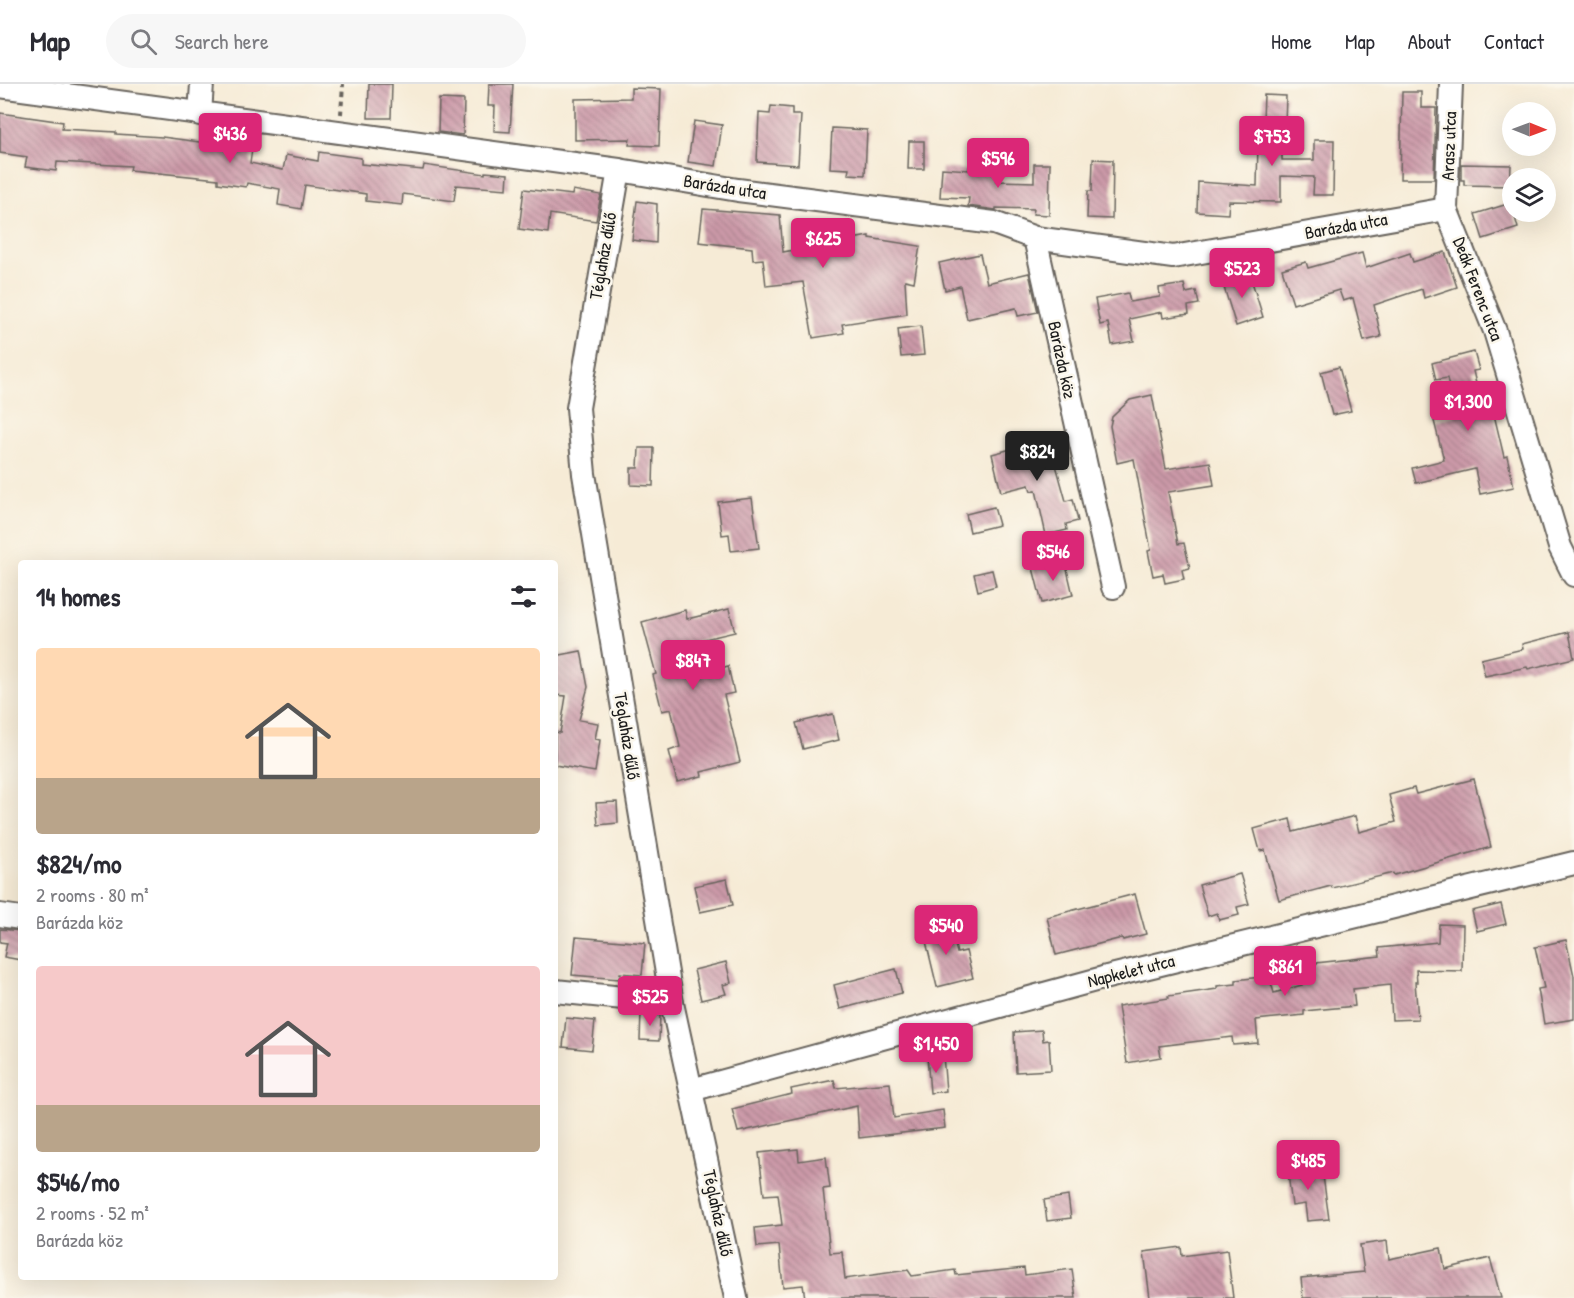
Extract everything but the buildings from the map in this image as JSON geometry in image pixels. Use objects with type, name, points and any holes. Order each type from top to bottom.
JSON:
[{"type":"street","points":[[200,114],[202,84]]},
{"type":"street","name":"Arasz utca","points":[[1446,209],[1451,84]]},
{"type":"street","name":"Barázda utca","points":[[0,86],[619,170],[738,190],[994,223],[1035,238],[1173,257],[1446,209]]},
{"type":"street","name":"Téglaház dűlő","points":[[619,170],[578,408],[584,474],[672,1003],[736,1298]]},
{"type":"street","name":"Deák Ferenc utca","points":[[1446,209],[1496,331],[1567,544],[1574,575]]},
{"type":"street","name":"Barázda köz","points":[[1035,238],[1113,586]]},
{"type":"street","name":"Napkelet utca","points":[[691,1090],[1103,978],[1574,863]]},
{"type":"street","points":[[0,915],[18,918]]},
{"type":"street","points":[[558,991],[672,1003]]},
{"type":"path","points":[[339,132],[343,84]]}]
